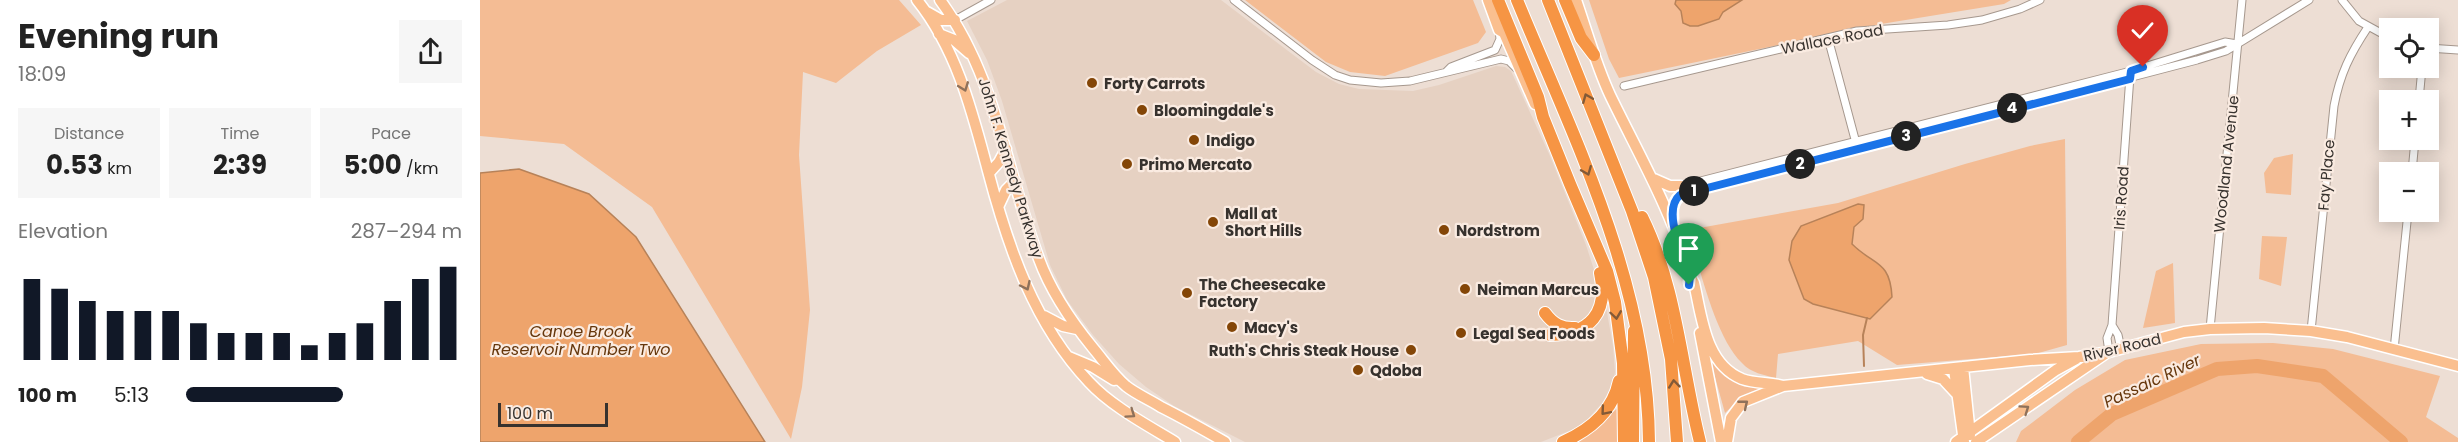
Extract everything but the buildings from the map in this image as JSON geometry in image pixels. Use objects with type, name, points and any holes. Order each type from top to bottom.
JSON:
[{"type":"highway","points":[[1498,0],[1538,96],[1543,117],[1592,240],[1607,271],[1615,302],[1623,363],[1624,442]]},
{"type":"highway","points":[[1517,0],[1614,240],[1635,312],[1646,377],[1649,442]]},
{"type":"highway","points":[[1548,0],[1635,218],[1654,277],[1671,359],[1677,442]]},
{"type":"highway","points":[[1565,0],[1581,38],[1594,55]]},
{"type":"highway","points":[[1602,137],[1649,232],[1663,273],[1678,326],[1700,442]]},
{"type":"highway","points":[[1550,335],[1577,332],[1588,324],[1599,311],[1603,295],[1592,240]]},
{"type":"highway","points":[[1633,442],[1635,312]]},
{"type":"highway","points":[[1545,313],[1550,320],[1564,328],[1588,324]]},
{"type":"highway","points":[[1563,442],[1589,427],[1610,406],[1617,390],[1623,363]]},
{"type":"main road","name":"John F. Kennedy Parkway","points":[[917,0],[958,69],[969,97],[988,173],[1017,266],[1041,314],[1068,357],[1090,383],[1175,442]]},
{"type":"main road","name":"John F. Kennedy Parkway","points":[[940,0],[955,20],[976,59],[1040,261],[1057,298],[1077,329],[1127,387],[1226,442]]},
{"type":"main road","points":[[1488,0],[1499,30],[1504,33],[1520,72],[1543,117]]},
{"type":"main road","points":[[1576,0],[1594,55],[1610,93],[1654,178],[1673,222],[1690,276],[1689,285],[1721,442]]},
{"type":"main road","points":[[926,12],[941,20],[955,20]]},
{"type":"main road","points":[[939,34],[954,40],[976,59]]},
{"type":"main road","points":[[988,173],[999,162],[1006,149]]},
{"type":"main road","points":[[1654,178],[1682,190],[1672,209],[1673,222]]},
{"type":"main road","points":[[999,205],[1006,190],[1015,181]]},
{"type":"main road","name":"River Road","points":[[1690,276],[1694,283],[1710,346],[1724,366],[1744,379],[1783,386],[2079,357],[2210,328],[2311,331],[2458,366]]},
{"type":"main road","points":[[1041,314],[1063,326],[1077,329]]},
{"type":"main road","points":[[1977,442],[2109,352]]},
{"type":"main road","points":[[1068,357],[1093,367],[1127,387]]},
{"type":"main road","points":[[1964,439],[2056,369],[2079,357]]},
{"type":"main road","points":[[1959,368],[1964,439]]},
{"type":"main road","points":[[1959,368],[1956,393],[1964,439]]},
{"type":"main road","points":[[1912,373],[1937,376],[1947,382],[1956,393]]},
{"type":"main road","name":"River Road","points":[[1727,442],[1731,418],[1743,402],[1783,386]]},
{"type":"main road","points":[[1206,431],[1213,442]]},
{"type":"street","points":[[955,20],[991,0]]},
{"type":"street","points":[[1234,0],[1312,60],[1343,78],[1365,82],[1395,83],[1452,72],[1501,59],[1509,61],[1520,72]]},
{"type":"street","name":"Wallace Road","points":[[1624,86],[1874,28],[1948,25],[1982,20],[2020,9],[2040,0]]},
{"type":"street","name":"Woodland Avenue","points":[[2210,328],[2242,0]]},
{"type":"street","points":[[1682,190],[2131,75],[2225,42],[2237,44],[2308,0]]},
{"type":"street","points":[[2342,0],[2360,21],[2379,32]]},
{"type":"street","name":"Fay Place","points":[[2311,331],[2334,106],[2338,86],[2349,56],[2368,27]]},
{"type":"street","points":[[1446,72],[1451,67],[1495,50],[1500,39],[1499,30]]},
{"type":"street","points":[[1828,38],[1856,144]]},
{"type":"street","points":[[2439,49],[2458,51]]},
{"type":"street","name":"Iris Road","points":[[2109,352],[2107,338],[2112,325],[2131,75]]},
{"type":"street","points":[[2394,350],[2407,222]]},
{"type":"street","name":"Iris Road","points":[[2112,325],[2121,349]]},
{"type":"shaded area","points":[[480,0],[899,0],[921,25],[877,51],[836,83],[803,72],[799,155],[810,310],[802,387],[791,439],[652,207],[564,144],[480,136]]},
{"type":"shaded area","points":[[1007,0],[1221,0],[1316,72],[1339,84],[1359,89],[1413,91],[1496,66],[1505,67],[1511,71],[1550,156],[1586,245],[1606,307],[1615,372],[1612,386],[1602,403],[1588,419],[1574,429],[1541,442],[1245,442],[1174,406],[1146,387],[1119,364],[1093,335],[1067,300],[1050,265],[1002,101],[987,60],[967,21]]},
{"type":"shaded area","points":[[1245,0],[1473,0],[1486,32],[1478,43],[1385,76],[1350,72],[1326,62]]},
{"type":"shaded area","points":[[1589,0],[2011,0],[2004,4],[1881,24],[1619,78],[1609,59]]},
{"type":"shaded area","points":[[2065,139],[2067,345],[2035,354],[1897,365],[1858,341],[1778,354],[1776,378],[1749,369],[1732,351],[1709,301],[1688,230],[1838,203],[1965,164]]},
{"type":"shaded area","points":[[2293,154],[2291,195],[2266,193],[2264,173],[2274,158]]},
{"type":"shaded area","points":[[2262,236],[2287,237],[2281,286],[2259,279]]},
{"type":"shaded area","points":[[2173,263],[2175,323],[2143,328],[2156,271]]},
{"type":"shaded area","points":[[2273,343],[2333,349],[2440,376],[2426,417],[2458,438],[2458,442],[2016,442],[2021,431],[2075,390],[2125,360],[2201,344]]},
{"type":"shaded area","points":[[1706,345],[1748,385],[1761,388],[1761,390],[1742,397],[1725,413]]},
{"type":"shaded area","points":[[1618,408],[1620,442],[1572,442],[1592,429]]},
{"type":"water","points":[[1676,0],[1742,0],[1723,12],[1719,19],[1698,26],[1690,26],[1683,23],[1681,11],[1675,4]]},
{"type":"water","name":"Canoe Brook Reservoir Number Two","points":[[519,169],[589,194],[636,237],[765,442],[480,442],[480,173]]},
{"type":"water","points":[[1858,204],[1864,205],[1863,219],[1854,227],[1852,244],[1884,270],[1891,285],[1892,297],[1870,319],[1813,304],[1804,299],[1789,260],[1792,241],[1801,226]]},
{"type":"waterway","points":[[1864,366],[1863,335],[1867,318]]},
{"type":"waterway","name":"Passaic River","points":[[2078,442],[2112,414],[2217,369],[2257,366],[2323,376],[2401,442]]},
{"type":"place","name":"Forty Carrots","points":[[1092,83]]},
{"type":"place","name":"Bloomingdale's","points":[[1142,110]]},
{"type":"place","name":"Indigo","points":[[1194,140]]},
{"type":"place","name":"Primo Mercato","points":[[1127,164]]},
{"type":"place","name":"Mall at Short Hills","points":[[1213,222]]},
{"type":"place","name":"Nordstrom","points":[[1444,230]]},
{"type":"place","name":"Neiman Marcus","points":[[1465,289]]},
{"type":"place","name":"The Cheesecake Factory","points":[[1187,293]]},
{"type":"place","name":"Macy's","points":[[1232,327]]},
{"type":"place","name":"Legal Sea Foods","points":[[1461,333]]},
{"type":"place","name":"Ruth's Chris Steak House","points":[[1411,350]]},
{"type":"place","name":"Qdoba","points":[[1358,370]]},
{"type":"route","points":[[1689,285],[1690,276],[1673,222],[1672,209],[1680,195],[2130,79],[2131,71],[2143,67]]}]
